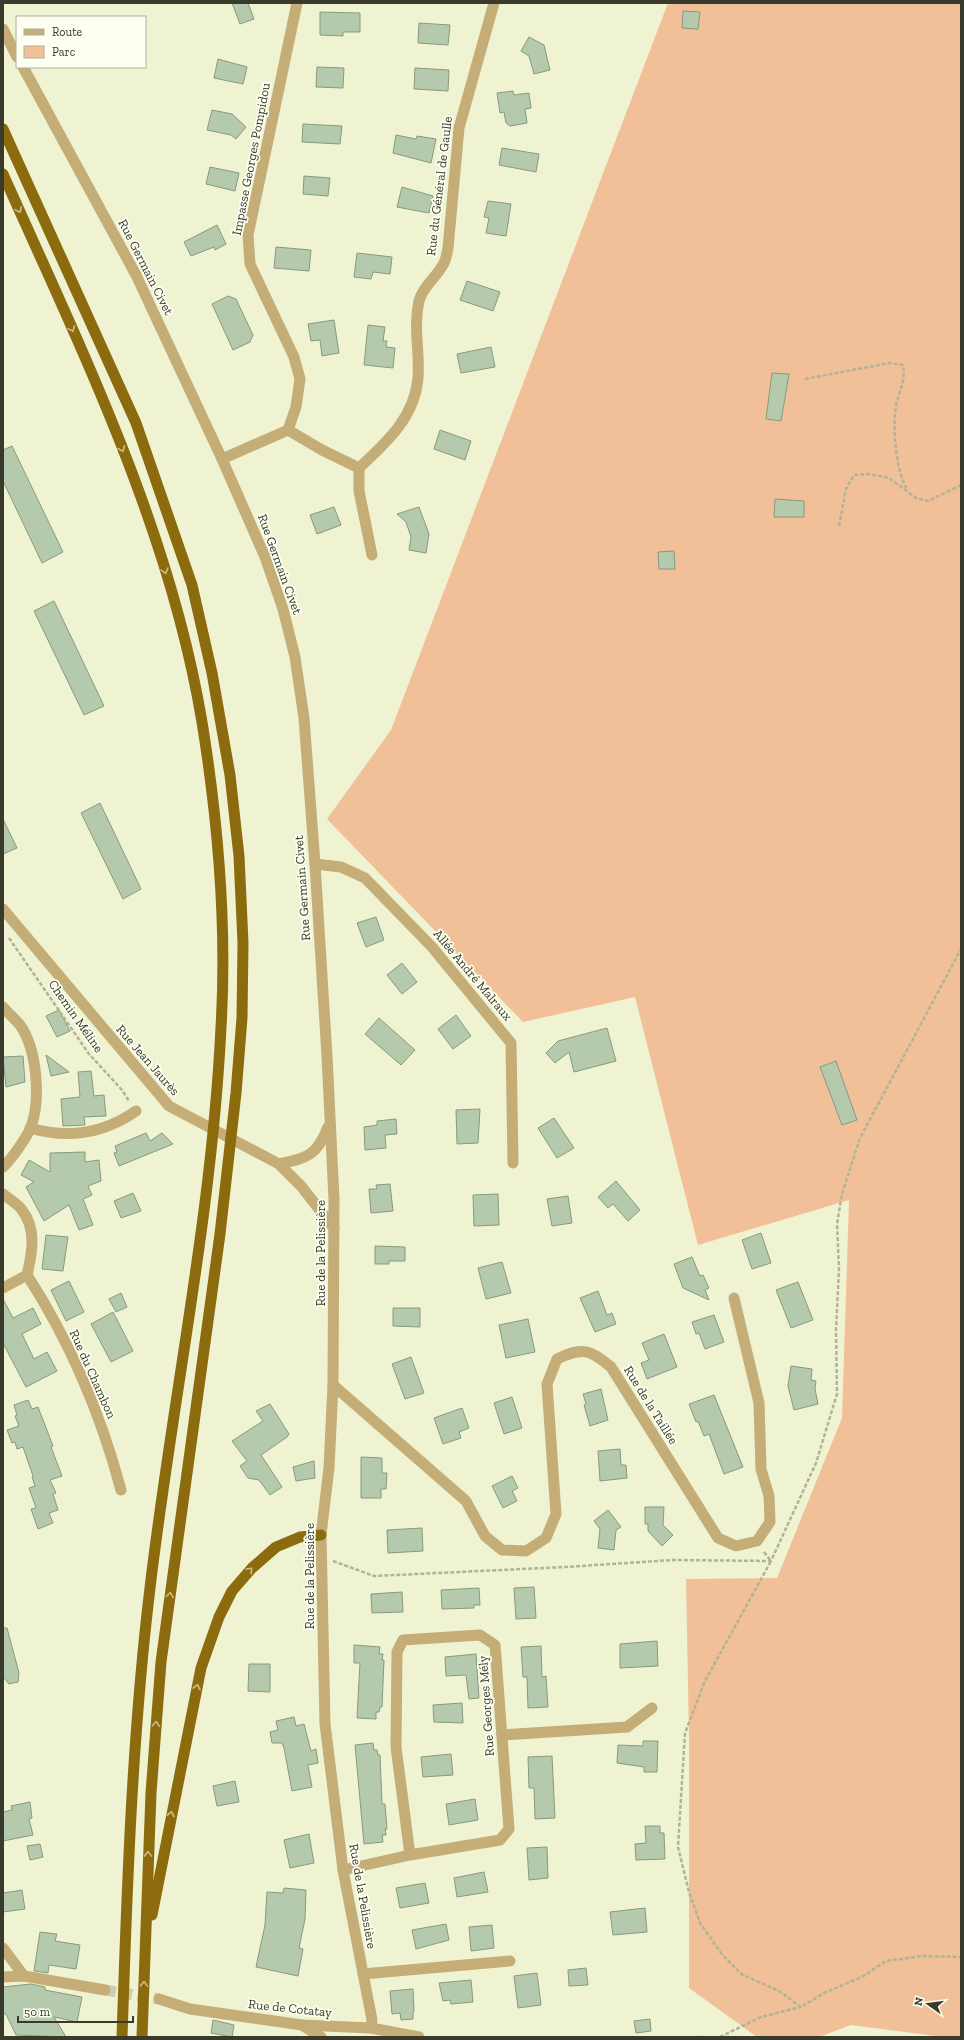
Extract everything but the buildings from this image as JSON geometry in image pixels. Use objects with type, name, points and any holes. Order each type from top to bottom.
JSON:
[{"type":"highway","points":[[3,129],[136,423],[192,585],[214,681],[230,775],[239,856],[243,943],[242,1018],[236,1094],[220,1234],[161,1662],[151,1793],[142,2037]]},
{"type":"highway","points":[[3,174],[88,366],[148,514],[188,653],[202,722],[211,793],[222,909],[222,1025],[215,1112],[150,1588],[137,1715],[122,2037]]},
{"type":"highway","points":[[145,1949],[201,1668],[219,1617],[232,1591],[252,1568],[276,1547],[300,1537],[321,1535]]},
{"type":"street","name":"Impasse Georges Pompidou","points":[[288,430],[296,407],[300,379],[294,357],[250,264],[248,235],[297,3]]},
{"type":"street","name":"Rue du Général de Gaulle","points":[[359,468],[384,446],[397,430],[408,413],[414,394],[418,378],[416,317],[420,299],[429,282],[444,264],[448,248],[459,128],[494,3]]},
{"type":"street","points":[[3,29],[16,55]]},
{"type":"street","name":"Rue Germain Civet","points":[[24,68],[136,275],[222,458],[265,556],[283,609],[295,657],[304,718],[315,864],[330,1121]]},
{"type":"street","points":[[222,458],[288,430],[322,450],[359,468],[359,491],[364,524],[372,555]]},
{"type":"street","name":"Allée André Malraux","points":[[315,864],[341,867],[364,878],[432,947],[511,1043],[513,1163]]},
{"type":"street","name":"Rue Jean Jaurès","points":[[3,910],[169,1106],[279,1164],[301,1186],[334,1228]]},
{"type":"street","points":[[3,1007],[20,1025],[24,1033],[33,1058],[36,1080],[36,1100],[30,1128],[3,1167]]},
{"type":"street","points":[[30,1128],[46,1133],[72,1135],[99,1130],[136,1112]]},
{"type":"street","points":[[279,1164],[303,1158],[316,1150],[323,1141],[330,1121]]},
{"type":"street","name":"Rue de la Pelissière","points":[[330,1121],[334,1228],[333,1385],[329,1468],[321,1535],[324,1724],[343,1870],[372,2020],[371,2028]]},
{"type":"street","points":[[3,1194],[22,1210],[32,1233],[32,1253],[27,1275],[3,1288]]},
{"type":"street","name":"Rue du Chambon","points":[[27,1275],[42,1299],[81,1378],[109,1445],[121,1490]]},
{"type":"street","points":[[734,1298],[759,1403],[761,1469],[769,1496],[770,1522],[757,1541]]},
{"type":"street","name":"Rue de la Taillée","points":[[333,1385],[466,1500],[485,1536],[502,1550],[526,1551],[546,1538],[556,1514],[547,1384],[557,1359],[575,1351],[595,1354],[611,1367],[718,1538],[736,1546],[757,1541]]},
{"type":"street","name":"Rue Georges Mély","points":[[343,1870],[410,1855],[500,1840],[509,1829],[495,1645],[480,1635],[403,1640],[397,1652],[396,1747],[410,1855]]},
{"type":"street","points":[[502,1735],[627,1727],[652,1708]]},
{"type":"street","points":[[3,1948],[24,1976]]},
{"type":"street","points":[[363,1974],[510,1961]]},
{"type":"street","points":[[3,1977],[24,1976],[106,1990]]},
{"type":"street","name":"Rue de Cotatay","points":[[159,1999],[190,2008],[302,2025],[371,2028],[419,2037]]},
{"type":"street","points":[[302,2025],[321,2037]]},
{"type":"path","points":[[805,379],[889,363],[903,364],[905,375],[896,407],[895,428],[900,478],[907,490]]},
{"type":"path","points":[[839,526],[846,489],[854,475],[869,474],[889,478],[916,498],[928,501],[961,485]]},
{"type":"path","name":"Chemin Méline","points":[[7,936],[89,1054],[122,1090],[136,1112]]},
{"type":"path","points":[[801,2007],[779,1991],[741,1974],[721,1953],[700,1923],[689,1892],[678,1847],[684,1733],[705,1681],[771,1562],[816,1463],[837,1394],[836,1330],[839,1269],[837,1224],[842,1194],[860,1138],[961,949]]},
{"type":"path","points":[[757,1541],[771,1562]]},
{"type":"path","points":[[322,1556],[374,1576],[673,1560],[771,1562]]},
{"type":"path","points":[[720,2037],[760,2017],[801,2007],[826,1992],[862,1977],[886,1961],[923,1956],[961,1957]]},
{"type":"path","points":[[694,2037],[706,2037]]},
{"type":"green space","points":[[668,3],[961,3],[961,2037],[943,2037],[851,2025],[819,2037],[757,2037],[689,1988],[689,1737],[686,1579],[777,1578],[842,1418],[849,1200],[698,1245],[635,997],[523,1022],[327,819],[391,730]]},
{"type":"tunnel","points":[[105,1990],[159,1999]]}]
